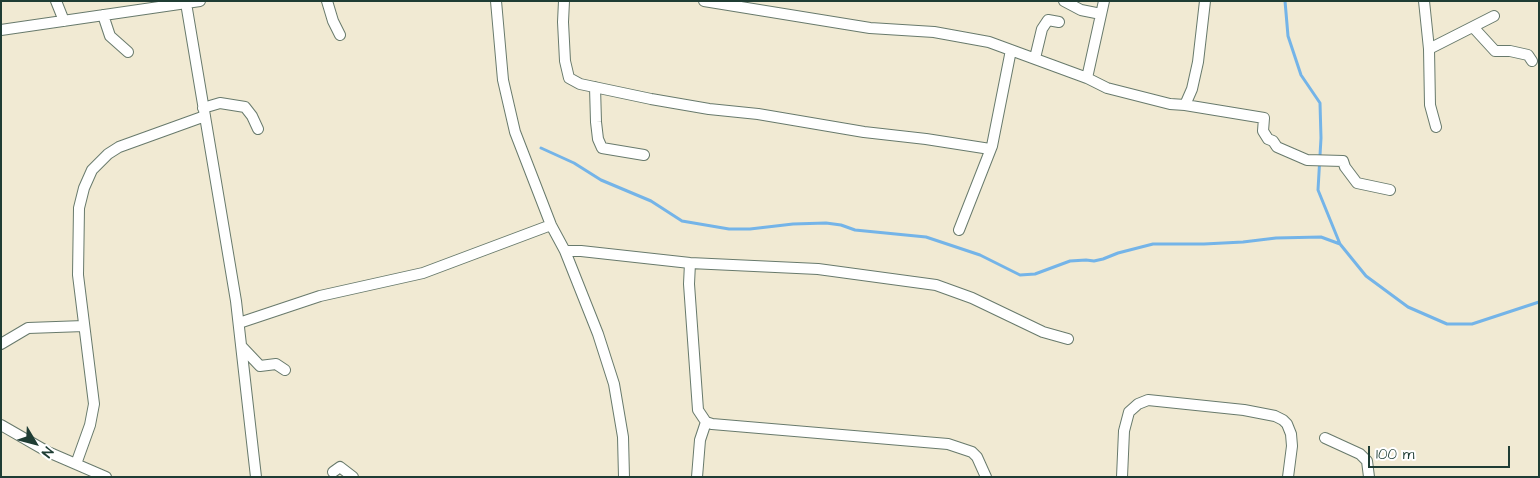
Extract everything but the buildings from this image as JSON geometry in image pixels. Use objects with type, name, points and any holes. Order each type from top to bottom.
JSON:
[{"type":"street","points":[[56,1],[64,21]]},
{"type":"street","points":[[1,30],[200,1]]},
{"type":"street","points":[[327,1],[340,36]]},
{"type":"street","points":[[496,1],[503,80],[515,132],[551,225],[565,251],[598,334],[614,384],[623,437],[624,477]]},
{"type":"street","points":[[564,1],[565,61],[569,78],[580,84],[709,109],[758,114],[864,132],[990,149]]},
{"type":"street","points":[[704,1],[870,28],[934,32],[989,42],[1087,78],[1107,88],[1170,104],[1264,118],[1263,131],[1268,139],[1273,141],[1277,147],[1306,160],[1343,161],[1345,167],[1357,183],[1390,190]]},
{"type":"street","points":[[1064,1],[1080,10],[1101,14]]},
{"type":"street","points":[[1087,78],[1104,1]]},
{"type":"street","points":[[1186,105],[1198,62],[1205,1]]},
{"type":"street","points":[[1424,1],[1429,49],[1430,105],[1436,127]]},
{"type":"street","points":[[186,3],[239,323],[256,477]]},
{"type":"street","points":[[103,15],[110,36],[128,52]]},
{"type":"street","points":[[1429,49],[1494,16]]},
{"type":"street","points":[[1035,58],[1042,29],[1048,20],[1059,22]]},
{"type":"street","points":[[1473,27],[1495,51],[1510,51],[1528,56],[1532,61]]},
{"type":"street","points":[[959,230],[990,149],[1011,50]]},
{"type":"street","points":[[595,87],[597,131],[602,148],[644,156]]},
{"type":"street","points":[[76,464],[94,410],[78,275],[79,208],[84,188],[92,170],[108,154],[120,147],[204,112],[220,103],[245,107],[258,129]]},
{"type":"street","points":[[239,323],[320,296],[423,273],[551,225]]},
{"type":"street","points":[[565,251],[581,251],[690,263],[818,269],[936,285],[972,298],[1043,332],[1068,339]]},
{"type":"street","points":[[690,263],[689,284],[698,410],[706,422],[948,444],[972,452],[977,457],[986,477]]},
{"type":"street","points":[[1,344],[28,328],[84,326]]},
{"type":"street","points":[[242,347],[260,366],[276,364],[285,370]]},
{"type":"street","points":[[1122,477],[1124,431],[1129,412],[1138,404],[1148,400],[1244,410],[1275,416],[1283,420],[1288,424],[1291,434],[1292,446],[1288,477]]},
{"type":"street","points":[[697,477],[700,440],[706,422]]},
{"type":"street","points":[[1,425],[48,452],[106,477]]},
{"type":"street","points":[[1325,438],[1360,454],[1367,461],[1369,477]]},
{"type":"street","points":[[333,472],[340,467],[353,477]]},
{"type":"waterway","points":[[1285,1],[1288,36],[1301,75],[1320,103],[1321,138],[1318,190],[1340,244],[1366,276],[1408,307],[1447,324],[1472,324],[1539,302]]},
{"type":"waterway","points":[[541,148],[574,163],[601,180],[651,201],[682,221],[729,229],[826,223],[841,225],[855,230],[926,237],[980,255],[1020,275],[1035,274],[1070,261],[1103,259],[1153,244],[1204,244],[1276,238],[1321,237],[1340,244]]}]
